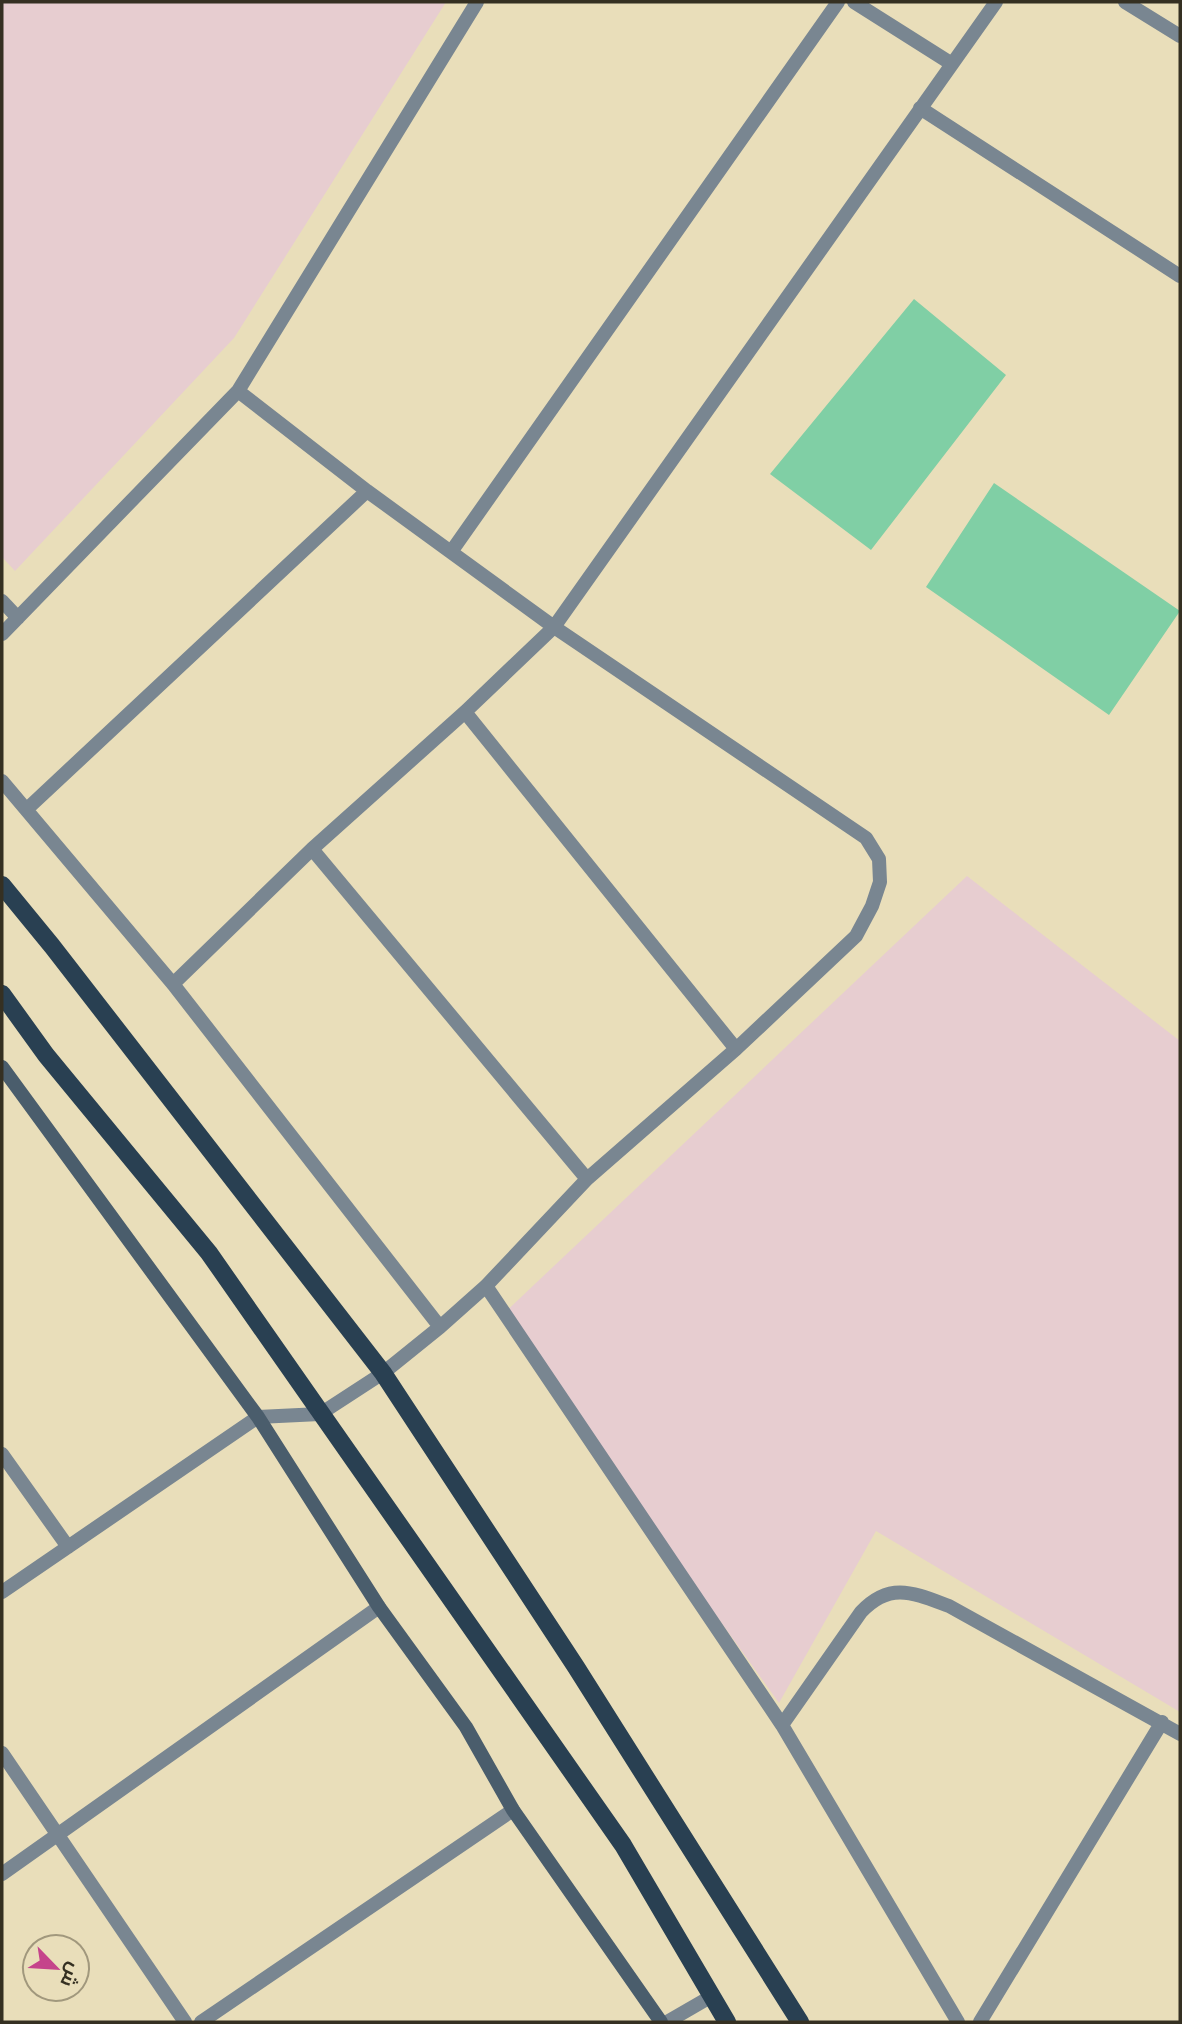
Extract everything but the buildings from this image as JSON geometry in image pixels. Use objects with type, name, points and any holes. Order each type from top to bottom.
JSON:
[{"type":"main road","points":[[2,885],[383,1373],[576,1667],[800,2022]]},
{"type":"main road","points":[[2,994],[46,1055],[209,1253],[623,1845],[727,2022]]},
{"type":"street","points":[[2,634],[238,391],[477,2]]},
{"type":"street","points":[[451,552],[838,2]]},
{"type":"street","points":[[854,2],[952,64]]},
{"type":"street","points":[[173,984],[312,849],[465,712],[554,627],[996,2]]},
{"type":"street","points":[[1125,2],[1180,36]]},
{"type":"street","points":[[920,108],[1180,276]]},
{"type":"street","points":[[2,1592],[258,1417],[320,1414],[383,1373],[440,1327],[486,1286],[587,1179],[736,1049],[856,936],[872,906],[880,882],[879,859],[866,838],[554,627],[367,491],[238,391]]},
{"type":"street","points":[[27,809],[367,491]]},
{"type":"street","points":[[2,601],[18,618]]},
{"type":"street","points":[[465,712],[736,1049]]},
{"type":"street","points":[[2,781],[173,984],[440,1327]]},
{"type":"street","points":[[312,849],[587,1179]]},
{"type":"street","points":[[2,1067],[258,1417],[379,1607],[466,1727],[513,1810],[661,2022]]},
{"type":"street","points":[[486,1286],[782,1725],[958,2022]]},
{"type":"street","points":[[2,1454],[68,1547]]},
{"type":"street","points":[[782,1725],[861,1612],[874,1599],[892,1593],[914,1593],[949,1606],[1180,1734]]},
{"type":"street","points":[[2,1874],[379,1607]]},
{"type":"street","points":[[980,2022],[1009,1978],[1161,1722]]},
{"type":"street","points":[[2,1753],[185,2022]]},
{"type":"street","points":[[201,2022],[513,1810]]},
{"type":"street","points":[[667,2022],[712,1996]]},
{"type":"shaded area","points":[[2,2],[446,2],[234,338],[15,571],[2,557]]},
{"type":"shaded area","points":[[967,876],[1180,1041],[1180,1712],[876,1531],[779,1703],[501,1316]]},
{"type":"green space","points":[[914,299],[1006,375],[871,550],[770,474]]},
{"type":"green space","points":[[994,483],[1180,611],[1109,715],[926,587]]}]
